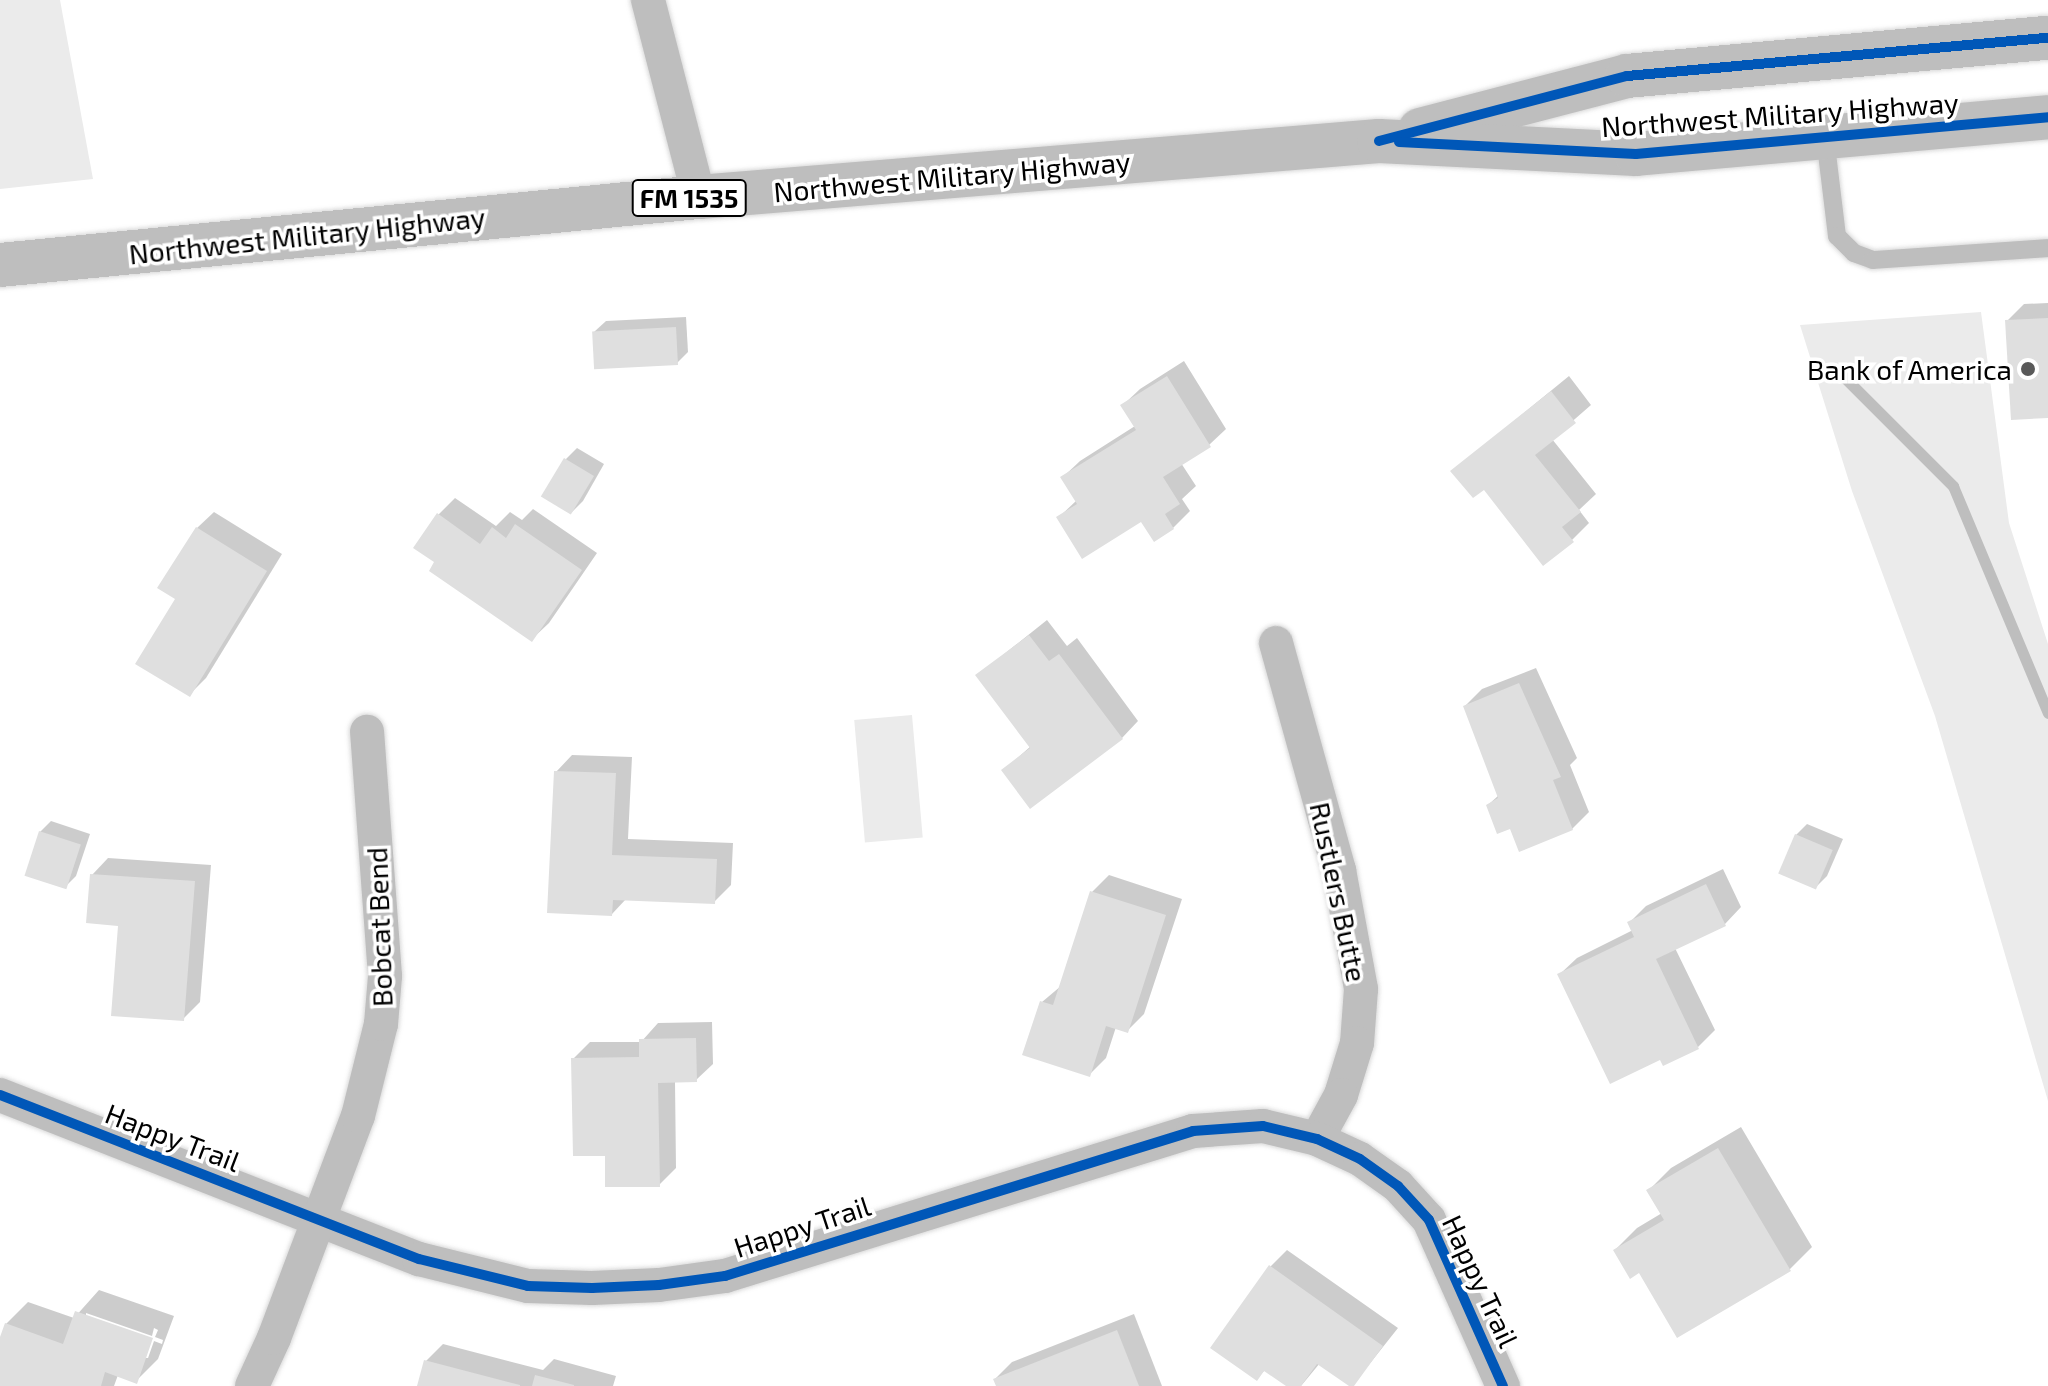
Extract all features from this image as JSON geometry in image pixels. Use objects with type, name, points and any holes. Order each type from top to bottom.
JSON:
[{"type":"main road","name":"Northwest Military Highway","points":[[1379,141],[1627,76],[2048,38]]},
{"type":"main road","name":"Northwest Military Highway","points":[[0,265],[699,197],[1379,141],[1636,154],[2048,117]]},
{"type":"street","points":[[648,0],[699,197]]},
{"type":"street","name":"Rustlers Butte","points":[[1276,643],[1339,870],[1361,989],[1357,1043],[1341,1095],[1317,1139]]},
{"type":"street","name":"Bobcat Bend","points":[[252,1386],[274,1338],[316,1219],[358,1116],[381,1024],[385,976],[367,732]]},
{"type":"street","name":"Happy Trail","points":[[0,1095],[419,1259],[528,1286],[659,1285],[725,1276],[1193,1131],[1263,1126],[1317,1139],[1360,1159],[1398,1186],[1429,1220],[1503,1386]]},
{"type":"lane","points":[[1825,137],[1837,236],[1854,253],[1873,260],[2048,248]]},
{"type":"shaded area","points":[[0,0],[60,0],[93,179],[0,189]]},
{"type":"shaded area","points":[[1981,312],[2009,523],[2048,644],[2048,1101],[1935,716],[1852,491],[1800,325]]},
{"type":"shaded area","points":[[912,715],[923,838],[865,843],[854,720]]},
{"type":"building","name":"Bank of America","points":[[2048,318],[2048,418],[2011,420],[2005,320]]},
{"type":"building","points":[[676,327],[678,365],[594,369],[592,331]]},
{"type":"building","points":[[1167,376],[1211,447],[1163,477],[1180,504],[1165,514],[1174,529],[1154,542],[1141,522],[1082,559],[1056,517],[1077,504],[1060,477],[1136,430],[1120,405]]},
{"type":"building","points":[[1551,391],[1576,423],[1535,455],[1581,512],[1562,527],[1574,542],[1543,566],[1484,490],[1473,498],[1450,471]]},
{"type":"building","points":[[564,458],[594,476],[571,515],[541,497]]},
{"type":"building","points":[[437,513],[480,544],[492,527],[506,538],[515,524],[582,570],[532,642],[429,571],[434,562],[413,548]]},
{"type":"building","points":[[196,527],[267,571],[190,697],[135,664],[175,599],[157,588]]},
{"type":"building","points":[[1029,635],[1049,661],[1059,654],[1123,739],[1030,809],[1001,770],[1030,748],[975,675]]},
{"type":"building","points":[[1519,683],[1561,777],[1553,780],[1573,830],[1519,852],[1510,829],[1497,834],[1486,805],[1498,798],[1463,706]]},
{"type":"building","points":[[554,771],[616,773],[612,855],[717,859],[715,904],[613,900],[612,916],[547,913]]},
{"type":"building","points":[[39,831],[81,845],[66,889],[24,876]]},
{"type":"building","points":[[1795,834],[1833,850],[1816,890],[1778,874]]},
{"type":"building","points":[[90,874],[195,881],[184,1021],[111,1016],[118,926],[86,923]]},
{"type":"building","points":[[1706,884],[1726,926],[1656,959],[1699,1049],[1663,1066],[1660,1060],[1610,1084],[1557,974],[1634,937],[1627,922]]},
{"type":"building","points":[[1090,891],[1166,915],[1128,1033],[1106,1026],[1090,1077],[1022,1055],[1040,1001],[1053,1005]]},
{"type":"building","points":[[696,1038],[697,1082],[658,1083],[660,1187],[605,1187],[605,1156],[573,1156],[571,1058],[639,1057],[639,1039]]},
{"type":"building","points":[[1718,1148],[1791,1271],[1677,1338],[1639,1273],[1630,1279],[1613,1250],[1664,1220],[1646,1190]]},
{"type":"building","points":[[1269,1265],[1383,1346],[1354,1386],[1349,1386],[1317,1364],[1301,1386],[1286,1386],[1264,1371],[1257,1381],[1210,1348]]},
{"type":"building","points":[[75,1311],[153,1338],[137,1384],[105,1372],[101,1386],[0,1386],[0,1337],[5,1323],[63,1344]]},
{"type":"building","points":[[1117,1330],[1139,1386],[996,1386],[993,1379]]},
{"type":"building","points":[[424,1360],[520,1385],[520,1386],[417,1386]]},
{"type":"building","points":[[535,1375],[574,1385],[574,1386],[532,1386]]},
{"type":"waterway","points":[[1838,371],[1953,486],[2048,713]]},
{"type":"cycle path","points":[[1379,141],[1627,76],[2048,38]]},
{"type":"cycle path","points":[[1399,142],[1636,154],[2048,117]]},
{"type":"cycle path","points":[[0,1095],[419,1259],[528,1286],[592,1288],[659,1285],[725,1276],[1193,1131],[1263,1126],[1317,1139],[1360,1159],[1398,1186],[1429,1220],[1503,1386]]},
{"type":"place","name":"Bank of America","points":[[2028,369]]}]
